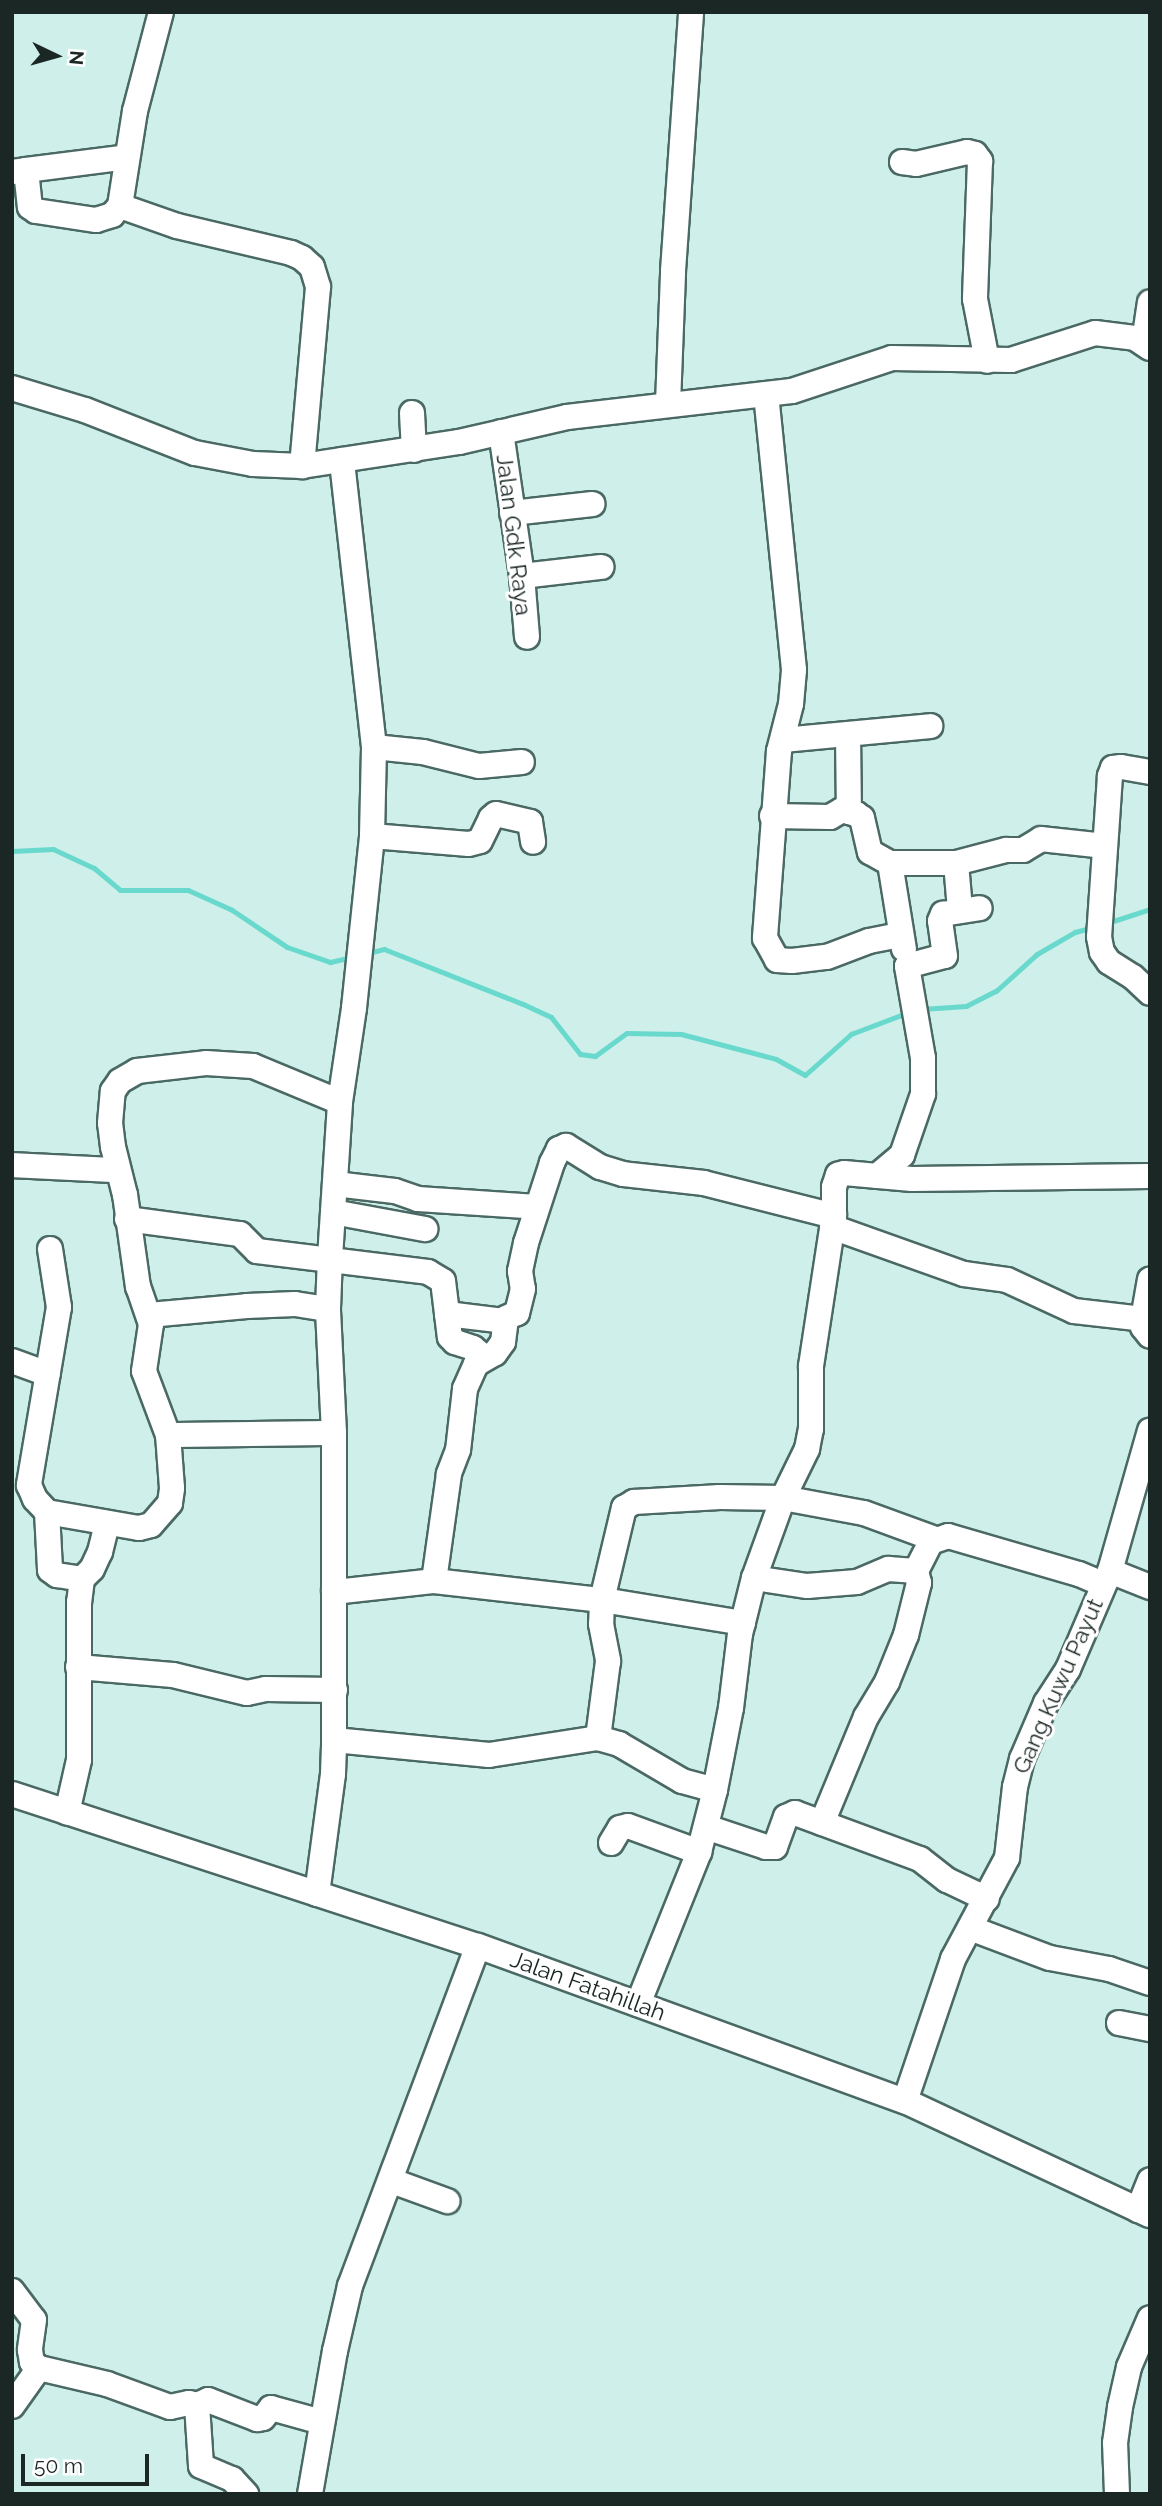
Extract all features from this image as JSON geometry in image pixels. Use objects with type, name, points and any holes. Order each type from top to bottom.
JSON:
[{"type":"street","points":[[127,157],[19,171],[30,207],[36,211],[96,220],[111,215],[120,206],[135,111],[161,12]]},
{"type":"street","points":[[668,404],[673,271],[691,12]]},
{"type":"street","points":[[902,162],[915,164],[967,152],[975,154],[980,161],[975,299],[987,360]]},
{"type":"street","points":[[120,206],[177,226],[291,253],[312,267],[318,287],[302,467]]},
{"type":"street","points":[[502,440],[567,417],[801,389],[892,358],[1019,358],[1058,346],[1087,333],[1124,335],[1147,345],[1150,302]]},
{"type":"street","points":[[12,388],[85,410],[195,453],[253,464],[302,467],[414,450],[578,432]]},
{"type":"street","points":[[766,394],[794,691],[783,740],[772,816],[765,938],[777,960],[827,957],[869,941],[900,934]]},
{"type":"street","points":[[412,413],[414,450]]},
{"type":"street","name":"Jalan Gdk Raya","points":[[502,440],[522,576],[527,637]]},
{"type":"street","points":[[317,1894],[334,1774],[334,1433],[328,1309],[330,1258],[340,1102],[360,955],[372,836],[374,747],[342,460]]},
{"type":"street","points":[[512,513],[593,504]]},
{"type":"street","points":[[522,576],[601,567]]},
{"type":"street","points":[[783,740],[930,726]]},
{"type":"street","points":[[848,734],[849,812]]},
{"type":"street","points":[[374,747],[423,752],[471,765],[522,762]]},
{"type":"street","points":[[1150,772],[1113,768],[1100,928],[1102,952],[1109,962],[1133,977],[1150,993]]},
{"type":"street","points":[[772,816],[830,817],[837,811],[849,812],[862,818],[870,852],[890,863],[956,863],[1006,850],[1023,850],[1041,839],[1105,846]]},
{"type":"street","points":[[372,836],[469,844],[480,841],[496,814],[530,822],[533,842]]},
{"type":"street","points":[[877,1177],[902,1155],[923,1094],[923,1058],[890,863]]},
{"type":"street","points":[[907,967],[945,956],[940,921],[943,914],[970,909],[956,863]]},
{"type":"street","points":[[31,1503],[139,1528],[151,1525],[170,1503],[172,1488],[168,1435],[144,1371],[150,1340],[149,1315],[138,1287],[125,1195],[116,1170],[110,1123],[113,1091],[120,1081],[137,1071],[206,1063],[253,1066],[340,1102]]},
{"type":"street","points":[[447,1314],[504,1321],[517,1313],[523,1289],[522,1259],[537,1207],[552,1163],[559,1149],[566,1146],[600,1167],[623,1174],[704,1183],[833,1221],[964,1274],[1007,1280],[1074,1311],[1146,1327],[1150,1280]]},
{"type":"street","points":[[12,1165],[116,1170]]},
{"type":"street","points":[[638,2004],[699,1852],[732,1708],[743,1623],[754,1578],[783,1498],[807,1449],[811,1429],[811,1366],[833,1221],[834,1187],[838,1175],[845,1172],[912,1179],[1150,1176]]},
{"type":"street","points":[[335,1184],[395,1191],[418,1199],[537,1207]]},
{"type":"street","points":[[333,1212],[425,1229]]},
{"type":"street","points":[[127,1219],[240,1234],[257,1251],[400,1267],[439,1277],[443,1280],[450,1337],[455,1342],[473,1348],[484,1357]]},
{"type":"street","points":[[50,1249],[59,1307],[29,1485],[31,1503],[50,1570],[57,1575],[82,1579]]},
{"type":"street","points":[[149,1315],[295,1304],[328,1309]]},
{"type":"street","points":[[434,1581],[449,1474],[458,1450],[466,1389],[477,1364],[484,1357],[495,1353],[503,1342],[504,1321]]},
{"type":"street","points":[[12,1361],[48,1374]]},
{"type":"street","name":"Gang Kuwu Payut","points":[[905,2101],[953,1959],[987,1899],[1010,1847],[1015,1787],[1022,1759],[1046,1703],[1068,1669],[1106,1577],[1150,1431]]},
{"type":"street","points":[[168,1435],[334,1433]]},
{"type":"street","points":[[598,1738],[608,1661],[601,1624],[602,1600],[624,1507],[634,1502],[720,1497],[783,1498],[864,1513],[935,1539],[955,1537],[1079,1574],[1150,1587]]},
{"type":"street","points":[[67,1813],[79,1760],[78,1667],[82,1579],[92,1569],[100,1552],[107,1522]]},
{"type":"street","points":[[822,1823],[866,1717],[887,1682],[906,1635],[919,1583],[916,1571],[935,1539]]},
{"type":"street","points":[[754,1578],[807,1586],[857,1582],[888,1569],[916,1571]]},
{"type":"street","points":[[334,1592],[434,1581],[602,1600],[743,1623]]},
{"type":"street","points":[[78,1667],[173,1675],[247,1693],[267,1689],[335,1690]]},
{"type":"street","points":[[334,1740],[489,1755],[577,1739],[598,1738],[636,1753],[682,1781],[715,1790]]},
{"type":"street","name":"Jalan Fatahillah","points":[[12,1794],[478,1946],[905,2101],[1144,2213]]},
{"type":"street","points":[[706,1826],[766,1847],[775,1847],[790,1814],[920,1859],[947,1880],[987,1899]]},
{"type":"street","points":[[611,1843],[620,1828],[628,1826],[699,1852]]},
{"type":"street","points":[[970,1928],[1051,1958],[1109,1969],[1150,1983]]},
{"type":"street","points":[[310,2494],[350,2286],[392,2181],[478,1946]]},
{"type":"street","points":[[1119,2023],[1150,2029]]},
{"type":"street","points":[[1144,2213],[1150,2180]]},
{"type":"street","points":[[392,2181],[447,2201]]},
{"type":"street","points":[[12,2291],[34,2320],[30,2350],[32,2362],[39,2368],[107,2384],[170,2407],[189,2403],[197,2405],[208,2400],[260,2419],[275,2408],[322,2422]]},
{"type":"street","points":[[1117,2494],[1115,2443],[1120,2407],[1129,2367],[1150,2318]]},
{"type":"street","points":[[12,2406],[23,2396],[39,2368]]},
{"type":"street","points":[[197,2405],[201,2466],[232,2479],[246,2494]]},
{"type":"waterway","points":[[12,851],[53,849],[94,868],[120,890],[188,890],[232,910],[287,947],[330,962],[352,957]]},
{"type":"waterway","points":[[1107,923],[1150,909]]},
{"type":"waterway","points":[[922,1009],[966,1006],[996,991],[1037,954],[1075,932],[1094,927]]},
{"type":"waterway","points":[[365,954],[384,949],[523,1004],[551,1017],[580,1054],[595,1056],[627,1033],[681,1034],[776,1059],[805,1075],[851,1034],[909,1012]]}]
